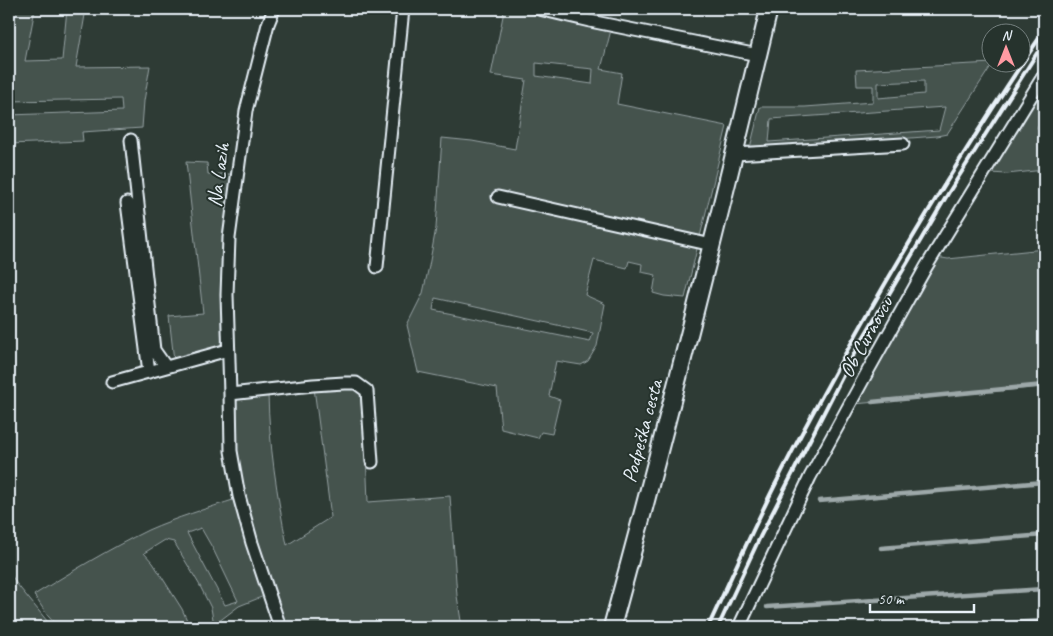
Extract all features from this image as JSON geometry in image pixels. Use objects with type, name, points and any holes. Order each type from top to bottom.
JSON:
[{"type":"main road","name":"Podpeška cesta","points":[[612,627],[672,405],[770,9]]},
{"type":"street","name":"Na Lazih","points":[[274,9],[268,24],[246,111],[228,238],[227,295],[231,452],[239,496],[252,543],[280,627]]},
{"type":"street","points":[[377,267],[404,9]]},
{"type":"street","points":[[538,9],[758,55]]},
{"type":"street","name":"Ob Curnovcu","points":[[739,627],[810,477],[879,352],[926,267],[1044,75]]},
{"type":"street","points":[[131,140],[154,350],[166,367]]},
{"type":"street","points":[[735,154],[903,144]]},
{"type":"street","points":[[498,197],[712,245]]},
{"type":"street","points":[[127,203],[149,372]]},
{"type":"street","points":[[112,382],[228,350]]},
{"type":"street","points":[[230,394],[313,384],[356,383],[367,391],[372,462]]},
{"type":"shaded area","points":[[9,9],[35,9],[25,61],[62,60],[67,9],[86,9],[76,67],[150,66],[142,128],[82,132],[83,141],[9,144],[9,115],[122,111],[121,99],[9,101]]},
{"type":"shaded area","points":[[509,9],[611,30],[601,69],[622,73],[617,104],[727,126],[685,298],[653,293],[656,275],[641,272],[642,264],[629,261],[627,268],[594,260],[585,295],[605,304],[597,346],[588,361],[581,365],[556,361],[549,396],[560,400],[552,434],[541,432],[538,438],[501,429],[497,388],[418,372],[407,325],[423,293],[429,266],[436,228],[442,138],[472,141],[515,149],[526,80],[491,75],[504,11]],"holes":[[[536,63],[593,69],[592,84],[536,76]],[[435,298],[593,333],[590,342],[433,310]]]},
{"type":"shaded area","points":[[980,64],[980,72],[987,72],[947,134],[779,148],[750,148],[760,107],[805,107],[873,102],[873,86],[857,86],[856,70]],"holes":[[[924,81],[924,94],[878,98],[878,83]],[[945,107],[939,130],[769,142],[771,119]]]},
{"type":"shaded area","points":[[1044,83],[1044,170],[1007,174],[990,173]]},
{"type":"shaded area","points":[[186,162],[207,163],[208,174],[233,174],[224,237],[221,296],[222,339],[219,349],[174,361],[169,316],[203,313]]},
{"type":"shaded area","points":[[1044,249],[1044,387],[854,404],[936,257],[948,259]]},
{"type":"shaded area","points":[[353,386],[360,392],[366,453],[368,502],[450,496],[457,596],[462,627],[285,627],[259,550],[243,491],[234,448],[233,406],[239,398],[268,394],[274,470],[287,545],[331,517],[314,388]]},
{"type":"shaded area","points":[[236,499],[264,596],[239,606],[214,625],[211,608],[199,584],[174,542],[165,540],[144,553],[153,563],[182,609],[190,627],[58,627],[34,595],[90,561],[148,530],[180,517]],"holes":[[[201,528],[238,601],[225,605],[187,533]]]},
{"type":"shaded area","points":[[9,571],[16,583],[52,627],[9,627]]},
{"type":"shaded area","points":[[1044,621],[1044,627],[930,627]]},
{"type":"waterway","points":[[1039,128],[1044,128]]},
{"type":"waterway","points":[[872,402],[1044,385]]},
{"type":"waterway","points":[[819,501],[1044,482]]},
{"type":"waterway","points":[[881,548],[1044,535]]},
{"type":"waterway","points":[[767,607],[1044,589]]},
{"type":"waterway","points":[[940,627],[1044,621]]},
{"type":"railway","points":[[708,627],[774,487],[851,344],[905,249],[950,176],[1044,31]]},
{"type":"railway","points":[[718,627],[760,537],[856,350],[949,192],[1037,53]]}]
